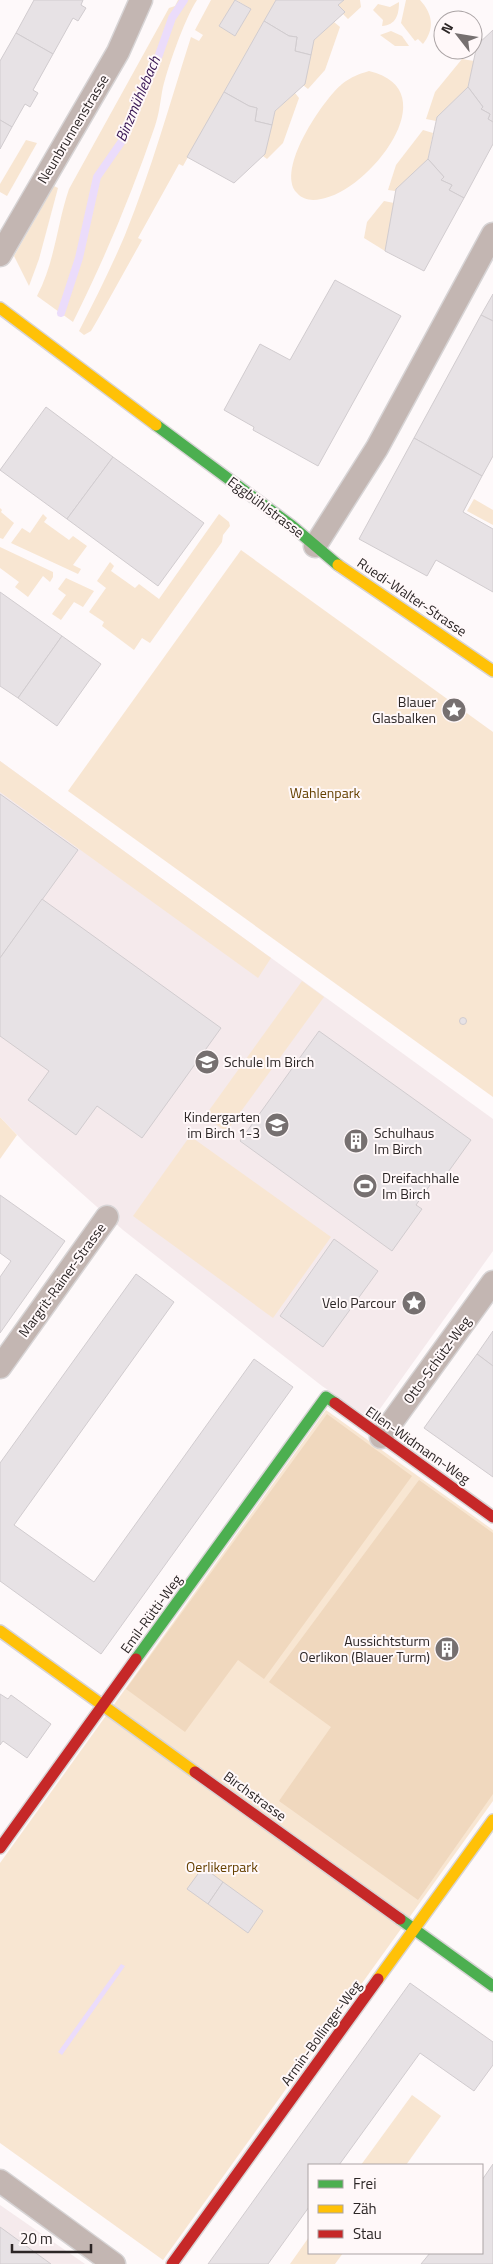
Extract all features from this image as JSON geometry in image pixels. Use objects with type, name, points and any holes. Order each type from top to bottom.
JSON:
[{"type":"street","name":"Neunbrunnenstrasse","points":[[0,255],[53,161],[72,134],[114,60],[141,0]]},
{"type":"street","name":"Eggbühlstrasse","points":[[0,308],[285,521],[315,546],[377,448],[493,234]]},
{"type":"street","name":"Ruedi-Walter-Strasse","points":[[315,546],[349,574],[493,671]]},
{"type":"street","name":"Margrit-Rainer-Strasse","points":[[0,1367],[107,1217]]},
{"type":"street","name":"Otto-Schütz-Weg","points":[[382,1437],[493,1282]]},
{"type":"street","name":"Ellen-Widmann-Weg","points":[[326,1397],[493,1517]]},
{"type":"street","name":"Emil-Rütti-Weg","points":[[0,1848],[326,1397]]},
{"type":"street","name":"Birchstrasse","points":[[0,1631],[493,1986]]},
{"type":"street","name":"Armin-Bollinger-Weg","points":[[172,2264],[493,1820]]},
{"type":"street","points":[[0,2181],[114,2264]]},
{"type":"shaded area","name":"Schule Im Birch","points":[[0,761],[493,1119],[493,1251],[372,1420],[322,1386],[123,1230],[25,1143],[0,1117]]},
{"type":"shaded area","points":[[327,1414],[412,1476],[264,1679],[238,1660],[185,1732],[126,1689]]},
{"type":"shaded area","points":[[419,1480],[493,1533],[493,1794],[418,1900],[279,1801],[331,1727],[269,1682]]},
{"type":"shaded area","points":[[121,1964],[125,1966],[62,2055],[58,2052]]},
{"type":"shaded area","points":[[0,2205],[85,2264],[0,2264]]},
{"type":"green space","points":[[178,0],[197,0],[187,19],[172,58],[164,83],[156,122],[137,176],[107,250],[73,322],[37,296],[48,270],[69,189],[169,8],[175,6]]},
{"type":"green space","points":[[211,0],[235,0],[219,26],[235,36],[251,9],[236,0],[276,0],[183,166],[179,164],[138,238],[142,240],[98,319],[91,331],[84,335],[79,331],[125,235],[152,162],[191,37],[199,41],[203,35],[195,30]]},
{"type":"green space","points":[[344,0],[360,0],[361,7],[348,19],[338,5]]},
{"type":"green space","points":[[406,0],[420,0],[430,16],[431,27],[423,44],[418,39],[415,41],[401,23]]},
{"type":"green space","points":[[399,2],[394,21],[391,24],[382,26],[383,20],[373,10],[378,4],[390,7]]},
{"type":"green space","points":[[334,22],[340,27],[325,70],[308,89],[303,85],[314,40]]},
{"type":"green space","points":[[391,31],[402,36],[409,46],[395,46],[380,35]]},
{"type":"green space","points":[[461,60],[474,61],[468,87],[437,117],[436,121],[426,119],[435,92]]},
{"type":"green space","points":[[369,71],[392,82],[402,98],[402,118],[393,140],[360,179],[340,192],[318,200],[302,197],[297,193],[292,182],[292,169],[304,136],[324,105],[342,84],[355,76]]},
{"type":"green space","points":[[295,93],[299,98],[283,143],[267,159],[263,156],[275,111]]},
{"type":"green space","points":[[423,130],[433,133],[428,159],[395,191],[388,190],[396,165]]},
{"type":"green space","points":[[26,140],[37,143],[7,196],[0,192],[0,184]]},
{"type":"green space","points":[[54,186],[58,188],[39,259],[29,286],[14,256]]},
{"type":"green space","points":[[384,201],[394,203],[385,251],[364,238],[367,222]]},
{"type":"green space","points":[[474,499],[493,510],[493,525],[467,511]]},
{"type":"green space","points":[[0,508],[1,512],[14,523],[3,539],[0,538]]},
{"type":"green space","points":[[43,514],[47,518],[44,522],[69,540],[73,536],[87,546],[73,565],[81,569],[78,574],[11,543],[22,528],[30,533]]},
{"type":"green space","points":[[219,514],[229,522],[230,526],[223,535],[222,542],[150,643],[142,638],[134,650],[102,626],[104,622],[89,612],[106,588],[97,581],[110,562],[114,566],[111,571],[135,588],[139,584],[159,599]]},
{"type":"green space","points":[[0,547],[53,572],[50,582],[43,576],[28,597],[15,587],[19,582],[0,568]]},
{"type":"green space","name":"Wahlenpark","points":[[241,550],[493,732],[493,1097],[68,791]]},
{"type":"green space","points":[[66,578],[94,591],[83,607],[74,602],[61,620],[52,614],[66,595],[58,589]]},
{"type":"green space","points":[[0,761],[271,958],[258,978],[0,792]]},
{"type":"green space","points":[[302,981],[324,997],[226,1132],[205,1116]]},
{"type":"green space","points":[[0,1117],[17,1135],[0,1159]]},
{"type":"green space","points":[[190,1136],[331,1237],[273,1318],[133,1216]]},
{"type":"green space","name":"Oerlikerpark","points":[[326,1410],[493,1530],[493,1801],[163,2260],[0,2143],[0,1863]]},
{"type":"green space","points":[[412,2095],[441,2116],[407,2164],[362,2164]]},
{"type":"green space","points":[[308,2238],[308,2254],[342,2254],[335,2264],[290,2264]]},
{"type":"building","points":[[34,0],[83,0],[81,5],[86,8],[78,21],[73,18],[53,54],[16,33]]},
{"type":"building","points":[[235,0],[251,9],[235,36],[219,26]]},
{"type":"building","points":[[276,0],[344,0],[338,5],[345,12],[314,40],[311,55],[295,51],[297,37],[289,36],[264,21]]},
{"type":"building","points":[[264,21],[289,36],[297,37],[295,51],[311,55],[305,84],[275,111],[272,125],[255,121],[257,108],[249,106],[224,92]]},
{"type":"building","points":[[493,30],[493,122],[488,119],[490,114],[481,109],[483,107],[468,87],[474,60],[483,60],[483,39]]},
{"type":"building","points":[[16,33],[53,54],[33,90],[38,93],[30,107],[25,104],[12,127],[0,120],[0,61]]},
{"type":"building","points":[[468,87],[483,107],[481,109],[490,114],[488,119],[493,122],[493,144],[464,198],[449,190],[452,185],[441,180],[444,177],[428,159],[437,117]]},
{"type":"building","points":[[224,92],[249,106],[257,108],[255,121],[272,125],[265,154],[234,183],[187,157]]},
{"type":"building","points":[[0,120],[12,127],[0,149]]},
{"type":"building","points":[[428,159],[444,177],[441,180],[452,185],[449,190],[464,198],[424,271],[385,251],[396,189]]},
{"type":"building","points":[[335,280],[401,316],[318,466],[253,430],[254,427],[224,410],[260,344],[290,360]]},
{"type":"building","points":[[493,294],[493,321],[481,315]]},
{"type":"building","points":[[481,315],[493,321],[493,456],[482,476],[414,438]]},
{"type":"building","points":[[46,407],[113,457],[67,519],[0,470]]},
{"type":"building","points":[[414,438],[482,476],[463,512],[493,529],[493,592],[436,560],[427,576],[359,539]]},
{"type":"building","points":[[113,457],[204,523],[158,586],[67,519]]},
{"type":"building","points":[[0,592],[62,636],[18,698],[0,686]]},
{"type":"building","points":[[62,636],[101,664],[57,726],[18,698]]},
{"type":"building","points":[[0,794],[78,850],[0,958]]},
{"type":"building","points":[[42,899],[221,1028],[142,1138],[97,1106],[76,1135],[28,1100],[49,1071],[0,1036],[0,958]]},
{"type":"building","points":[[463,1017],[467,1021],[463,1025],[459,1021]]},
{"type":"building","name":"Schulhaus Im Birch","points":[[319,1031],[471,1140],[441,1182],[435,1178],[416,1205],[422,1209],[392,1251],[240,1141]]},
{"type":"building","points":[[0,1195],[65,1241],[0,1333],[0,1277],[11,1261],[0,1253]]},
{"type":"building","points":[[334,1239],[378,1271],[323,1347],[280,1316]]},
{"type":"building","points":[[136,1274],[174,1302],[14,1525],[94,1582],[254,1359],[293,1387],[101,1654],[0,1581],[0,1463]]},
{"type":"building","points":[[493,1331],[493,1366],[477,1354]]},
{"type":"building","points":[[477,1354],[493,1366],[493,1477],[424,1428]]},
{"type":"building","name":"Aussichtsturm Oerlikon (Blauer Turm)","points":[[447,1639],[454,1642],[457,1649],[454,1656],[447,1659],[440,1656],[437,1649],[440,1642]]},
{"type":"building","points":[[0,1694],[8,1699],[11,1695],[51,1724],[27,1758],[3,1741],[0,1745]]},
{"type":"building","points":[[203,1867],[223,1882],[208,1904],[187,1889]]},
{"type":"building","points":[[223,1882],[263,1911],[248,1933],[208,1904]]},
{"type":"building","points":[[410,1983],[493,2042],[493,2065],[474,2091],[420,2053],[340,2164],[308,2164],[308,2208],[268,2264],[208,2264]]},
{"type":"building","points":[[493,2164],[493,2264],[421,2264],[429,2254],[483,2254],[483,2179]]},
{"type":"building","points":[[0,2227],[51,2264],[0,2264]]},
{"type":"waterway","name":"Binzmühlebach","points":[[61,313],[79,258],[97,177],[122,141],[140,93],[155,66],[172,18],[184,0]]},
{"type":"traffic: fast","points":[[156,425],[292,526],[338,565]]},
{"type":"traffic: fast","points":[[136,1659],[326,1397],[335,1403]]},
{"type":"traffic: fast","points":[[400,1919],[493,1986]]},
{"type":"traffic: slow","points":[[0,308],[156,425]]},
{"type":"traffic: slow","points":[[338,565],[493,671]]},
{"type":"traffic: slow","points":[[0,1631],[195,1772]]},
{"type":"traffic: slow","points":[[378,1979],[493,1820]]},
{"type":"traffic: jam","points":[[335,1403],[493,1517]]},
{"type":"traffic: jam","points":[[0,1848],[136,1659]]},
{"type":"traffic: jam","points":[[195,1772],[400,1919]]},
{"type":"traffic: jam","points":[[172,2264],[378,1979]]},
{"type":"place","name":"Blauer Glasbalken","points":[[454,710]]},
{"type":"place","name":"Schule Im Birch","points":[[207,1062]]},
{"type":"place","name":"Kindergarten im Birch 1-3","points":[[277,1125]]},
{"type":"place","name":"Schulhaus Im Birch","points":[[356,1141]]},
{"type":"place","name":"Dreifachhalle Im Birch","points":[[365,1186]]},
{"type":"place","name":"Velo Parcour","points":[[414,1303]]},
{"type":"place","name":"Aussichtsturm Oerlikon (Blauer Turm)","points":[[447,1649]]}]
